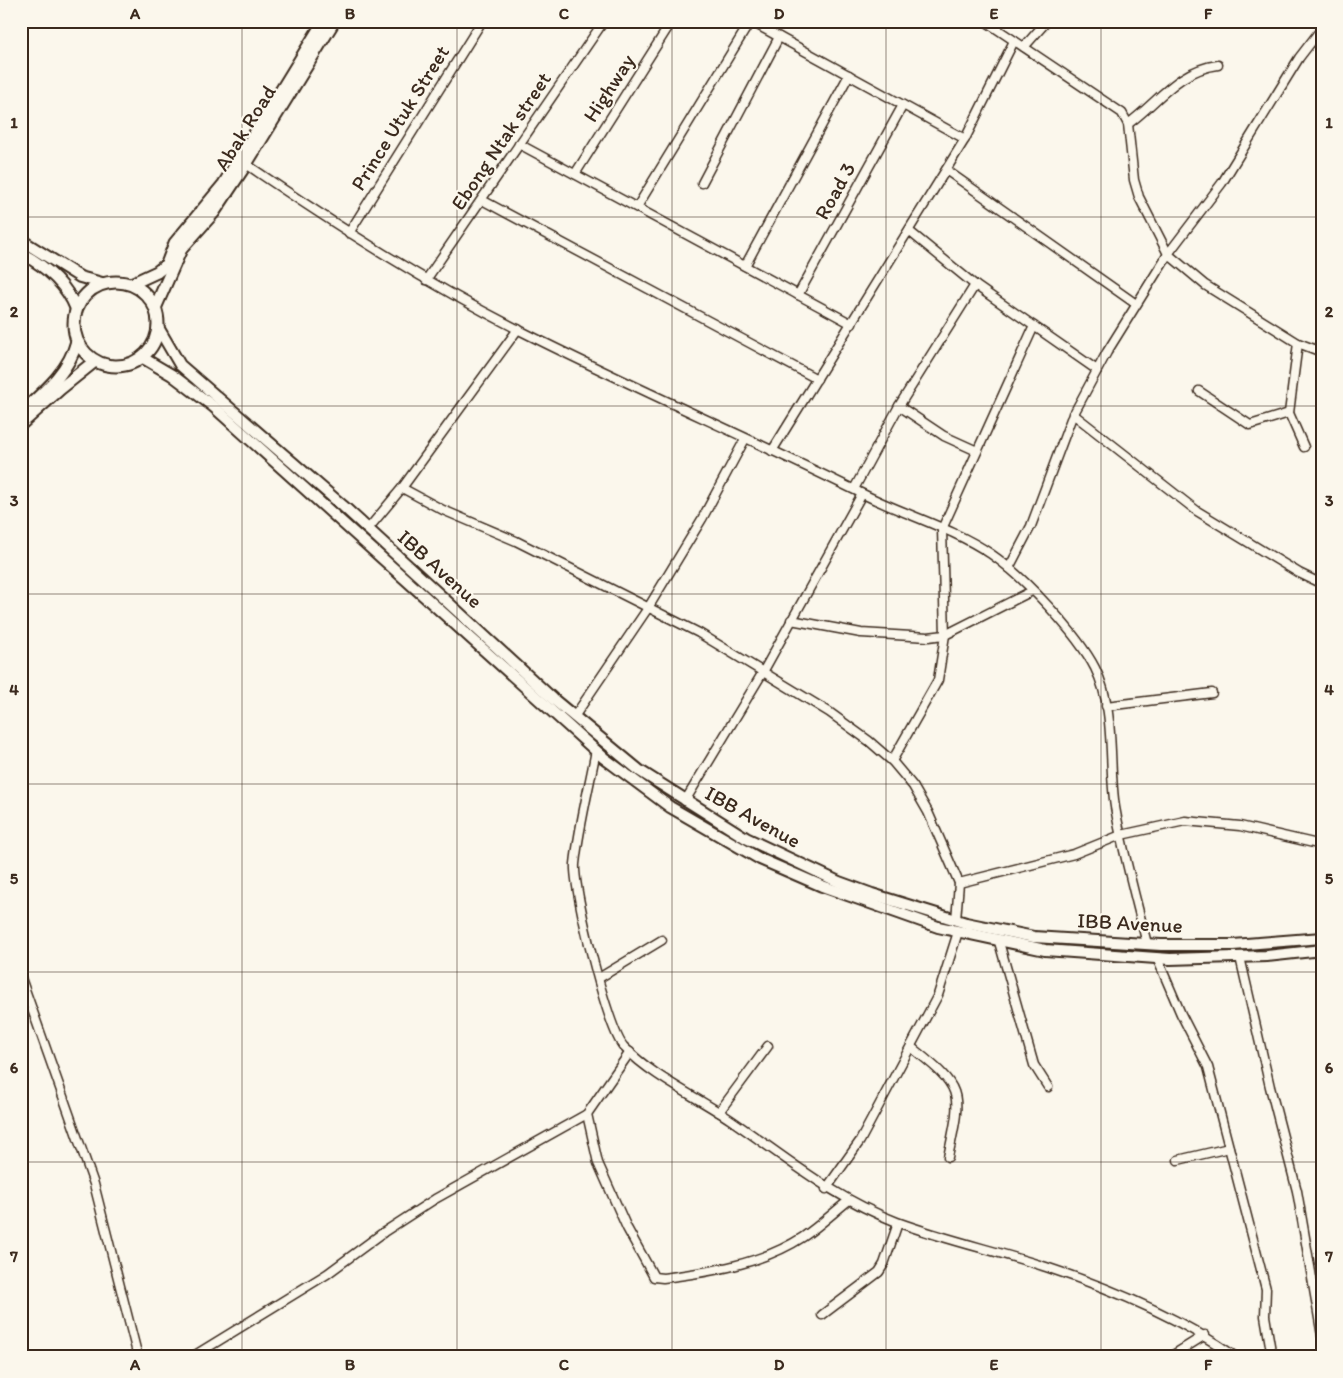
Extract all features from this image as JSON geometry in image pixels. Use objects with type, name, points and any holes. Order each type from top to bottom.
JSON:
[{"type":"highway","name":"Abak Road","points":[[178,246],[224,184],[324,21]]},
{"type":"highway","name":"Abak Road","points":[[178,246],[214,212],[246,164],[334,21]]},
{"type":"highway","points":[[178,246],[156,306],[159,329],[153,346],[143,358],[126,366],[111,366],[96,361],[85,353],[77,341],[74,331],[76,309],[86,293],[102,283],[131,284],[156,272],[167,264],[178,246]]},
{"type":"highway","points":[[131,284],[148,295],[156,306]]},
{"type":"highway","points":[[21,413],[53,383],[66,367],[73,356],[77,341]]},
{"type":"highway","points":[[21,424],[96,361]]},
{"type":"main road","points":[[21,240],[80,277],[102,283]]},
{"type":"main road","points":[[21,252],[61,283],[69,293],[76,309]]},
{"type":"main road","name":"IBB Avenue","points":[[159,329],[180,365],[368,529],[574,717],[640,771],[684,801],[746,838],[839,882],[919,910],[1034,937],[1147,944],[1232,945],[1322,938]]},
{"type":"main road","points":[[143,358],[172,375],[214,407],[596,750],[652,794],[707,830],[760,859],[868,904],[915,920],[999,942],[1045,950],[1157,958],[1240,957],[1322,950]]},
{"type":"street","name":"Prince Utuk Street","points":[[349,233],[482,21]]},
{"type":"street","name":"Ebong Ntak street","points":[[426,280],[604,21]]},
{"type":"street","name":"Highway","points":[[575,174],[672,21]]},
{"type":"street","points":[[637,207],[750,21],[965,139]]},
{"type":"street","points":[[985,21],[1113,105],[1122,113],[1128,124],[1134,180],[1139,197],[1168,254],[1205,285],[1298,343],[1322,352]]},
{"type":"street","points":[[1024,47],[1047,21]]},
{"type":"street","points":[[1009,568],[1031,526],[1073,414],[1097,370],[1168,254],[1222,183],[1299,58],[1322,28]]},
{"type":"street","points":[[702,183],[779,37]]},
{"type":"street","points":[[772,451],[965,139],[1014,41]]},
{"type":"street","points":[[1128,124],[1144,112],[1170,84],[1209,66],[1218,65]]},
{"type":"street","points":[[745,266],[849,75]]},
{"type":"street","name":"Road 3","points":[[798,295],[903,105]]},
{"type":"street","points":[[519,144],[852,324]]},
{"type":"street","points":[[246,164],[349,233],[426,280],[518,329],[745,439],[942,529],[988,552],[1009,568],[1068,629],[1090,660],[1101,684],[1106,706],[1114,804],[1147,944]]},
{"type":"street","points":[[946,170],[1136,304]]},
{"type":"street","points":[[482,200],[817,379]]},
{"type":"street","points":[[909,231],[974,285],[1097,370]]},
{"type":"street","points":[[854,489],[899,406],[974,285]]},
{"type":"street","points":[[892,761],[938,680],[945,635],[942,529],[1034,326]]},
{"type":"street","points":[[368,529],[402,488],[518,329]]},
{"type":"street","points":[[1298,343],[1289,413],[1304,447]]},
{"type":"street","points":[[1199,391],[1250,425],[1289,413]]},
{"type":"street","points":[[899,406],[944,436],[976,451]]},
{"type":"street","points":[[1073,414],[1197,511],[1299,573],[1322,584]]},
{"type":"street","points":[[574,717],[648,608],[702,520],[745,439]]},
{"type":"street","points":[[402,488],[443,510],[516,541],[699,633],[830,712],[869,740],[892,761],[912,786],[928,812],[960,883],[956,920]]},
{"type":"street","points":[[684,801],[763,672],[862,494]]},
{"type":"street","points":[[791,620],[861,633],[928,637],[945,635],[1032,591]]},
{"type":"street","points":[[1106,706],[1212,692]]},
{"type":"street","points":[[596,750],[575,870],[580,910],[616,1036],[630,1052],[643,1064],[719,1112],[826,1188],[848,1201],[898,1222],[1049,1268],[1138,1303],[1205,1335],[1236,1357]]},
{"type":"street","points":[[960,883],[1074,854],[1121,835],[1168,824],[1204,822],[1240,826],[1322,845]]},
{"type":"street","points":[[826,1188],[860,1141],[938,995],[958,932]]},
{"type":"street","points":[[599,978],[662,940]]},
{"type":"street","points":[[999,942],[1034,1065],[1048,1087]]},
{"type":"street","points":[[1240,957],[1270,1087],[1297,1191],[1322,1336]]},
{"type":"street","points":[[1157,958],[1181,1014],[1208,1067],[1266,1290],[1265,1316],[1270,1355]]},
{"type":"street","points":[[21,978],[94,1184],[138,1357]]},
{"type":"street","points":[[719,1112],[768,1046]]},
{"type":"street","points":[[911,1047],[944,1073],[951,1082],[957,1098],[957,1115],[948,1157]]},
{"type":"street","points":[[192,1357],[327,1274],[384,1232],[435,1199],[587,1114],[630,1052]]},
{"type":"street","points":[[587,1114],[598,1163],[627,1228],[654,1277],[663,1278],[720,1270],[774,1252],[802,1238],[848,1201]]},
{"type":"street","points":[[1178,1160],[1229,1148]]},
{"type":"street","points":[[822,1315],[879,1272],[884,1264],[898,1222]]},
{"type":"street","points":[[1170,1357],[1205,1335]]}]
